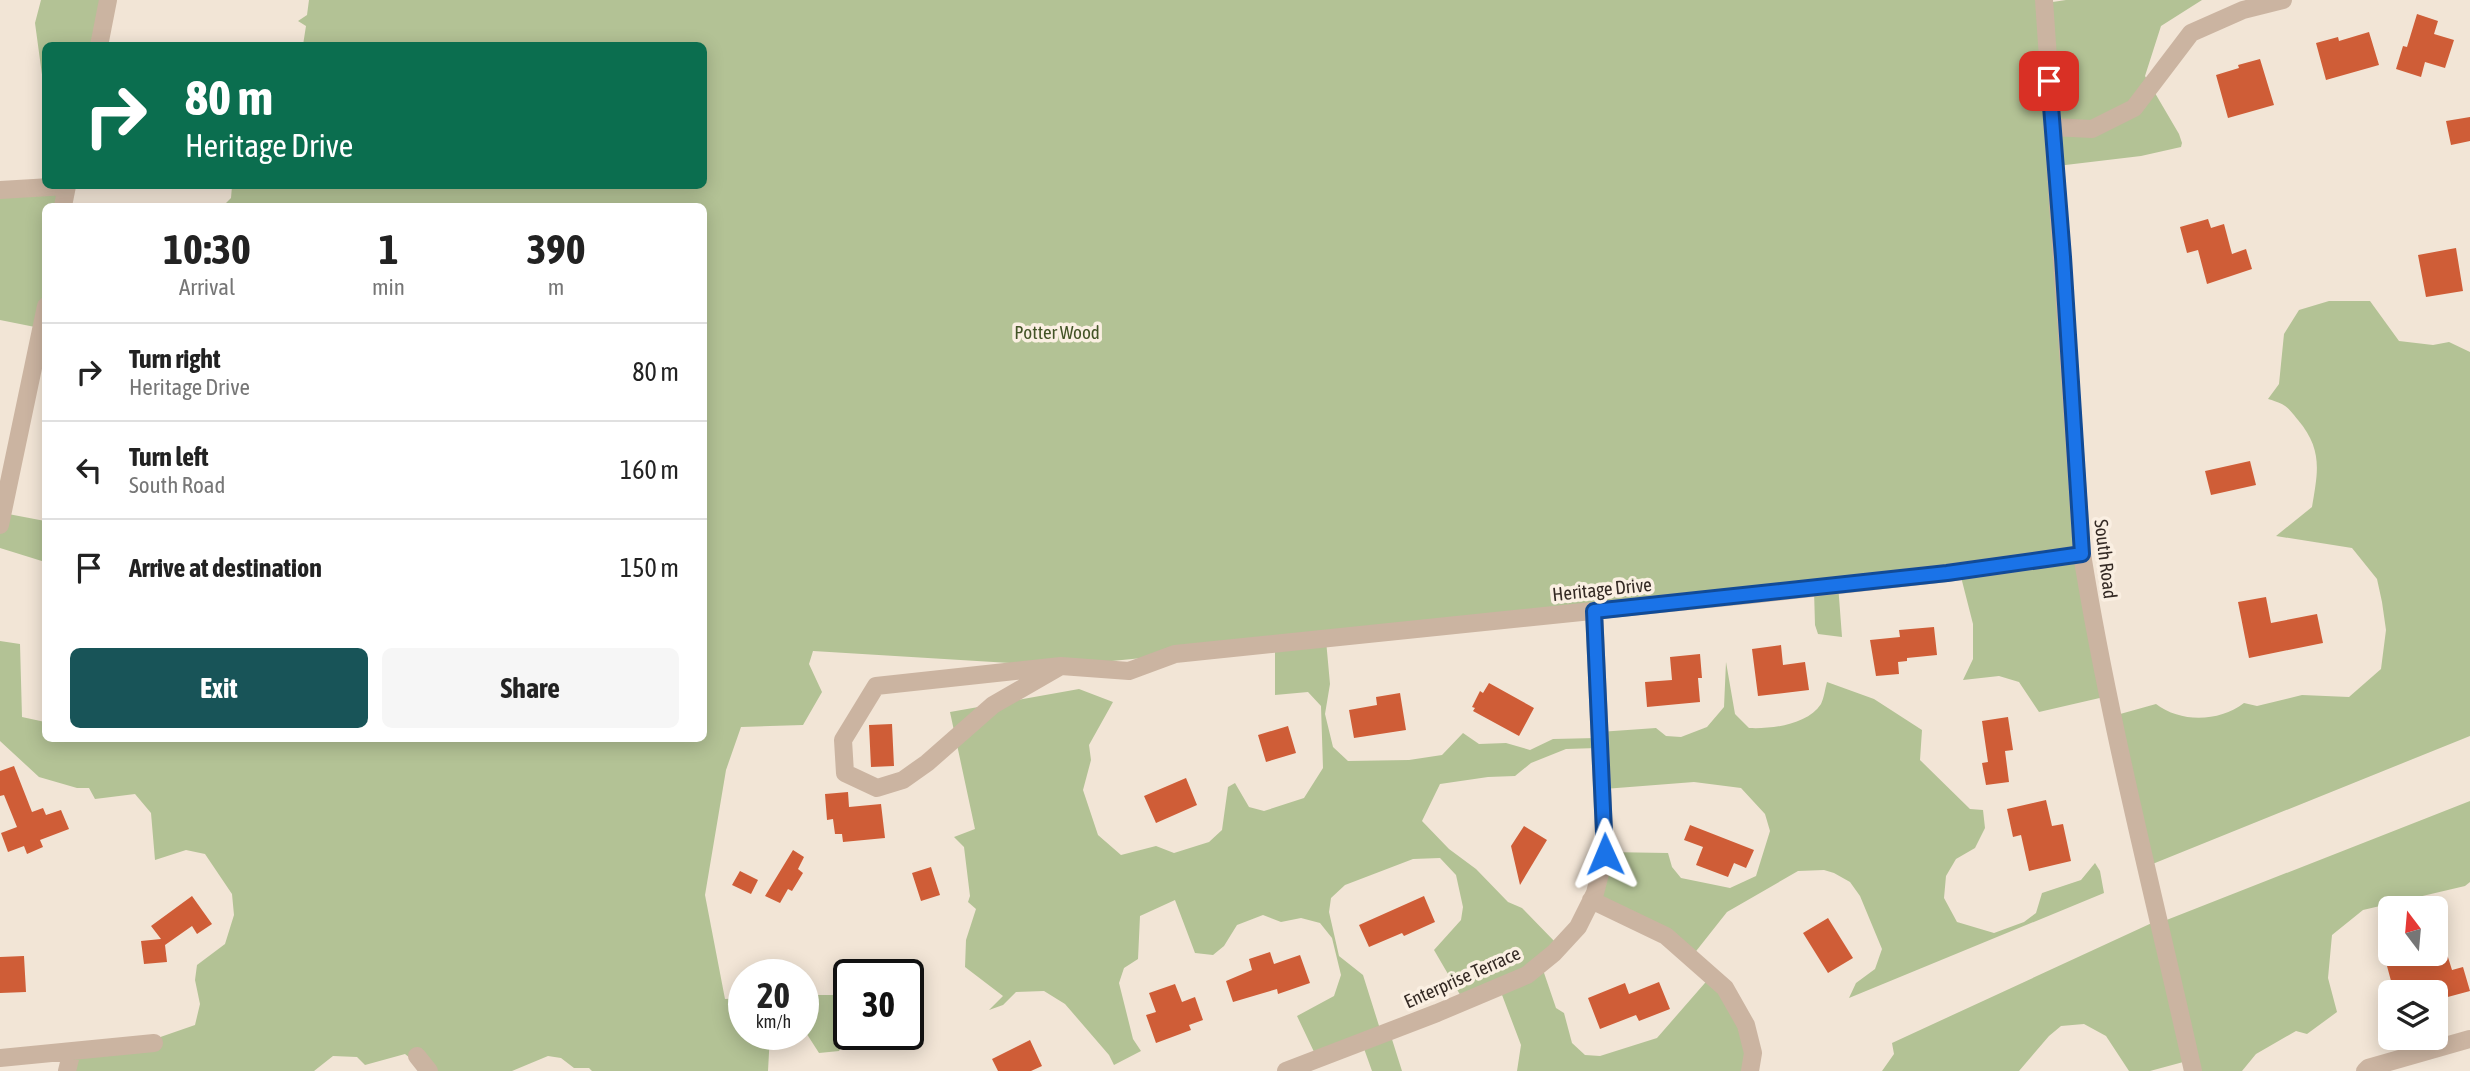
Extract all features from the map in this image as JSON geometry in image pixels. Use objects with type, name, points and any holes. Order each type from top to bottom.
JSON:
[{"type":"street","points":[[100,42],[108,0]]},
{"type":"street","name":"South Road","points":[[2044,0],[2082,554],[2119,740],[2193,1071]]},
{"type":"street","points":[[2052,127],[2092,129],[2134,108],[2191,33],[2243,10],[2283,0]]},
{"type":"street","points":[[0,190],[42,187]]},
{"type":"street","points":[[0,525],[42,325]]},
{"type":"street","name":"Heritage Drive","points":[[1061,666],[1129,671],[1175,654],[1341,639],[1947,573],[2082,554]]},
{"type":"street","name":"Enterprise Terrace","points":[[1286,1071],[1527,975],[1554,953],[1578,927],[1595,893],[1605,854],[1594,611]]},
{"type":"street","points":[[1061,666],[993,705],[927,763],[903,780],[877,788],[845,773],[843,740],[876,685],[1061,666]]},
{"type":"street","points":[[1591,900],[1666,936],[1725,988],[1746,1025],[1753,1053],[1751,1071]]},
{"type":"street","points":[[2365,1071],[2470,1039]]},
{"type":"street","points":[[0,1058],[154,1043]]},
{"type":"street","points":[[67,1071],[72,1051]]},
{"type":"street","points":[[417,1056],[429,1071]]},
{"type":"green space","points":[[41,0],[106,0],[98,42],[42,42],[42,75],[35,23]]},
{"type":"green space","name":"Potter Wood","points":[[309,0],[2045,0],[2046,3],[2066,0],[2202,0],[2161,26],[2145,76],[2179,134],[2181,147],[2141,156],[2057,166],[2066,309],[2104,697],[2039,712],[2019,682],[1999,676],[1963,680],[1973,659],[1973,624],[1960,573],[1838,584],[1842,637],[1818,634],[1815,625],[1814,590],[1326,640],[1330,684],[1325,714],[1333,747],[1348,761],[1409,760],[1442,755],[1463,733],[1479,744],[1506,743],[1530,750],[1553,739],[1596,738],[1599,732],[1656,728],[1666,736],[1681,737],[1707,727],[1724,707],[1726,662],[1735,714],[1749,728],[1768,728],[1807,717],[1821,704],[1827,682],[1874,699],[1922,730],[1920,760],[1970,809],[1983,810],[1985,828],[1975,848],[1956,859],[1946,876],[1944,898],[1957,922],[1994,933],[2024,922],[2036,913],[2042,893],[2081,880],[2095,863],[2100,871],[2104,893],[1849,998],[1856,983],[1875,969],[1882,949],[1860,896],[1850,882],[1834,873],[1824,870],[1798,871],[1727,912],[1693,955],[1596,901],[1606,852],[1668,853],[1672,867],[1681,878],[1730,888],[1756,876],[1770,831],[1765,814],[1741,788],[1694,782],[1604,789],[1597,748],[1566,749],[1531,763],[1515,776],[1440,784],[1422,821],[1508,902],[1522,908],[1557,944],[1541,964],[1556,1008],[1564,1013],[1572,1043],[1585,1055],[1600,1056],[1657,1038],[1711,976],[1725,988],[1752,1071],[1517,1071],[1521,1045],[1499,987],[1462,998],[1434,950],[1461,920],[1463,907],[1456,875],[1440,858],[1413,859],[1345,885],[1331,898],[1329,912],[1339,956],[1363,975],[1380,1029],[1390,1033],[1402,1071],[1372,1071],[1362,1043],[1316,1056],[1297,1016],[1334,996],[1341,975],[1332,938],[1320,923],[1301,918],[1281,922],[1263,915],[1237,925],[1224,946],[1213,955],[1195,953],[1175,900],[1140,916],[1138,959],[1124,968],[1119,983],[1133,1039],[1141,1051],[1114,1065],[1109,1055],[1065,1004],[1044,991],[1016,992],[1003,1005],[989,1010],[1003,996],[965,967],[966,940],[976,909],[968,902],[970,896],[964,847],[954,837],[975,829],[950,712],[1079,689],[1113,702],[1089,745],[1091,760],[1083,790],[1098,835],[1121,855],[1156,846],[1174,853],[1209,842],[1222,830],[1228,787],[1235,783],[1249,807],[1264,811],[1304,798],[1323,768],[1321,706],[1308,692],[1275,695],[1275,645],[1061,666],[813,651],[809,664],[822,692],[803,725],[741,727],[726,770],[705,895],[725,999],[728,999],[728,1050],[769,1050],[768,1071],[592,1071],[589,1068],[574,1068],[561,1058],[548,1056],[512,1071],[426,1071],[405,1054],[365,1065],[357,1057],[333,1056],[314,1071],[65,1071],[69,1054],[146,1042],[195,1025],[200,1004],[195,980],[197,965],[225,944],[234,915],[232,894],[205,854],[186,850],[155,860],[151,813],[135,794],[95,799],[89,788],[77,788],[39,777],[0,741],[0,641],[20,644],[22,717],[42,721],[42,742],[707,742],[707,203],[226,203],[231,198],[232,189],[707,189],[707,42],[303,42],[306,26],[298,21],[307,15]]},
{"type":"green space","points":[[0,189],[62,189],[61,203],[42,203],[42,310],[35,327],[0,320]]},
{"type":"green space","points":[[2329,301],[2370,301],[2399,341],[2433,345],[2449,342],[2470,352],[2470,736],[2150,865],[2113,716],[2156,704],[2177,715],[2200,718],[2223,714],[2244,703],[2257,706],[2302,695],[2349,697],[2381,669],[2386,630],[2377,579],[2352,548],[2276,536],[2312,507],[2317,461],[2312,441],[2298,420],[2285,406],[2268,399],[2279,384],[2284,334],[2299,310]]},
{"type":"green space","points":[[3,513],[42,520],[42,561],[0,548],[0,522]]},
{"type":"green space","points":[[2470,801],[2470,882],[2465,886],[2422,896],[2378,896],[2378,906],[2363,910],[2332,935],[2328,978],[2337,1012],[2307,1034],[2296,1031],[2256,1054],[2242,1071],[2191,1071],[2187,1061],[2150,1071],[2129,1071],[2106,1036],[2084,1024],[2061,1026],[2019,1071],[1882,1071],[1894,1054],[1892,1043],[2154,922],[2164,921]]},
{"type":"green space","points":[[819,995],[833,995],[833,1050],[840,1050],[819,1053]]},
{"type":"building","points":[[2417,14],[2438,21],[2434,34],[2454,40],[2445,68],[2425,62],[2421,77],[2396,69],[2403,46],[2407,47]]},
{"type":"building","points":[[2369,32],[2379,65],[2326,80],[2316,43],[2338,37],[2339,41]]},
{"type":"building","points":[[2260,59],[2274,105],[2228,118],[2216,75]]},
{"type":"building","points":[[2470,117],[2470,141],[2451,145],[2446,121]]},
{"type":"building","points":[[2208,219],[2211,228],[2224,224],[2232,254],[2246,249],[2252,269],[2207,284],[2198,250],[2187,253],[2180,227]]},
{"type":"building","points":[[2456,248],[2463,291],[2426,297],[2418,255]]},
{"type":"building","points":[[2250,461],[2256,485],[2211,495],[2205,471]]},
{"type":"building","points":[[2266,597],[2271,623],[2317,614],[2323,643],[2249,658],[2238,602]]},
{"type":"building","points":[[1934,627],[1937,655],[1907,658],[1907,661],[1898,662],[1899,674],[1876,676],[1870,640],[1900,637],[1899,630]]},
{"type":"building","points":[[1781,645],[1783,665],[1805,662],[1809,690],[1758,696],[1752,649]]},
{"type":"building","points":[[1700,654],[1700,702],[1647,707],[1645,682],[1672,680],[1670,657]]},
{"type":"building","points":[[1489,683],[1534,708],[1519,736],[1473,711],[1475,708],[1472,707],[1480,691],[1483,693]]},
{"type":"building","points":[[1400,693],[1406,730],[1354,738],[1349,710],[1377,705],[1376,697]]},
{"type":"building","points":[[2008,717],[2013,750],[2005,751],[2009,782],[1986,785],[1982,763],[1988,762],[1982,721]]},
{"type":"building","points":[[892,724],[894,766],[871,767],[869,725]]},
{"type":"building","points":[[1288,726],[1296,753],[1266,762],[1258,735]]},
{"type":"building","points":[[14,766],[32,812],[43,808],[46,815],[61,810],[69,829],[40,840],[43,847],[27,854],[24,846],[8,852],[1,833],[17,827],[4,795],[0,796],[0,771]]},
{"type":"building","points":[[1186,778],[1197,805],[1156,823],[1144,796]]},
{"type":"building","points":[[848,792],[849,807],[881,804],[885,838],[843,842],[842,834],[835,834],[833,819],[827,820],[825,794]]},
{"type":"building","points":[[2046,800],[2052,826],[2063,824],[2071,861],[2029,871],[2021,835],[2013,837],[2007,809]]},
{"type":"building","points":[[1690,825],[1754,850],[1746,868],[1734,863],[1728,877],[1696,865],[1703,847],[1684,840]]},
{"type":"building","points":[[1524,826],[1547,840],[1520,885],[1511,846]]},
{"type":"building","points":[[793,850],[804,857],[798,869],[803,873],[792,891],[788,889],[780,903],[765,896]]},
{"type":"building","points":[[931,867],[940,895],[921,901],[912,873]]},
{"type":"building","points":[[740,871],[758,880],[751,894],[732,885]]},
{"type":"building","points":[[192,896],[212,924],[197,934],[192,926],[165,945],[167,962],[144,964],[141,941],[161,939],[151,926]]},
{"type":"building","points":[[1424,896],[1435,922],[1404,936],[1402,933],[1369,947],[1359,925]]},
{"type":"building","points":[[1828,918],[1853,958],[1828,973],[1803,933]]},
{"type":"building","points":[[1270,952],[1274,964],[1300,955],[1310,983],[1278,994],[1277,989],[1233,1002],[1226,981],[1252,970],[1249,959]]},
{"type":"building","points":[[24,956],[26,992],[0,993],[0,957]]},
{"type":"building","points":[[2448,957],[2452,970],[2463,967],[2470,991],[2448,997],[2448,980],[2391,980],[2387,966],[2448,966]]},
{"type":"building","points":[[1659,982],[1670,1009],[1639,1021],[1636,1015],[1600,1029],[1588,998],[1625,983],[1629,994]]},
{"type":"building","points":[[1175,984],[1182,1002],[1195,997],[1203,1020],[1189,1025],[1191,1030],[1156,1043],[1146,1015],[1156,1012],[1149,993]]},
{"type":"building","points":[[1030,1040],[1042,1066],[1031,1071],[998,1071],[992,1059]]},
{"type":"route","points":[[1605,854],[1594,611],[1947,573],[2082,554],[2049,81]]}]
